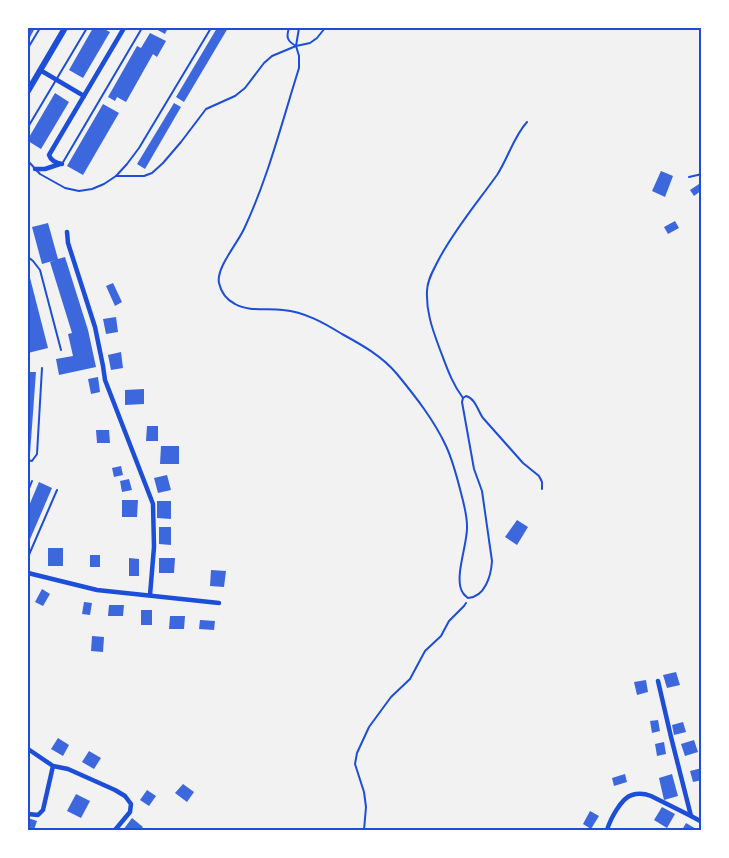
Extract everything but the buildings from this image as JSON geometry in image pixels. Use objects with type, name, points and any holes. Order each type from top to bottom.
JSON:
[{"type":"main road","points":[[28,91],[65,28]]},
{"type":"street","points":[[62,164],[53,161],[49,155],[122,28]]},
{"type":"street","points":[[40,70],[84,96]]},
{"type":"street","points":[[35,169],[45,169],[62,164]]},
{"type":"street","points":[[67,232],[68,243],[95,328],[105,380],[153,504],[154,547],[150,595]]},
{"type":"street","points":[[28,573],[97,590],[219,603]]},
{"type":"street","points":[[658,681],[691,816]]},
{"type":"street","points":[[28,749],[53,766],[68,769],[125,796],[131,804],[130,812],[115,830]]},
{"type":"street","points":[[28,814],[38,815],[43,810],[53,766]]},
{"type":"street","points":[[607,830],[616,811],[623,801],[631,795],[645,794],[702,822]]},
{"type":"lane","points":[[28,48],[40,28]]},
{"type":"lane","points":[[28,127],[86,28]]},
{"type":"lane","points":[[62,164],[142,28]]},
{"type":"lane","points":[[28,161],[40,174],[66,188],[78,191],[92,189],[116,176],[139,148],[211,28]]},
{"type":"lane","points":[[289,28],[286,36],[288,42],[296,46]]},
{"type":"lane","points":[[299,28],[296,46],[299,56],[299,68],[264,183],[244,229],[224,262],[219,282],[222,292],[228,300],[236,305],[246,308],[284,310],[318,320],[369,349],[382,359],[402,380],[434,425],[446,446],[456,472],[468,527],[461,563],[460,588],[468,598],[475,598],[487,583],[492,561],[482,491],[474,469],[462,402],[463,398],[452,381],[431,328],[428,317],[427,290],[433,271],[448,242],[498,172],[521,128],[527,122]]},
{"type":"lane","points":[[116,176],[144,176],[152,173],[181,142],[206,109],[235,96],[245,88],[264,63],[272,56],[296,46],[310,43],[325,28]]},
{"type":"lane","points":[[689,177],[702,174]]},
{"type":"lane","points":[[28,257],[34,261],[40,270],[61,350]]},
{"type":"lane","points":[[28,460],[32,461],[37,454],[42,368]]},
{"type":"lane","points":[[463,398],[466,396],[473,400],[483,418],[523,463],[539,476],[542,482],[542,489]]},
{"type":"lane","points":[[28,491],[32,481]]},
{"type":"lane","points":[[28,557],[58,490]]},
{"type":"path","points":[[364,830],[366,807],[364,792],[355,764],[357,752],[369,727],[391,697],[410,679],[425,651],[441,636],[449,621],[464,606],[468,598]]}]
